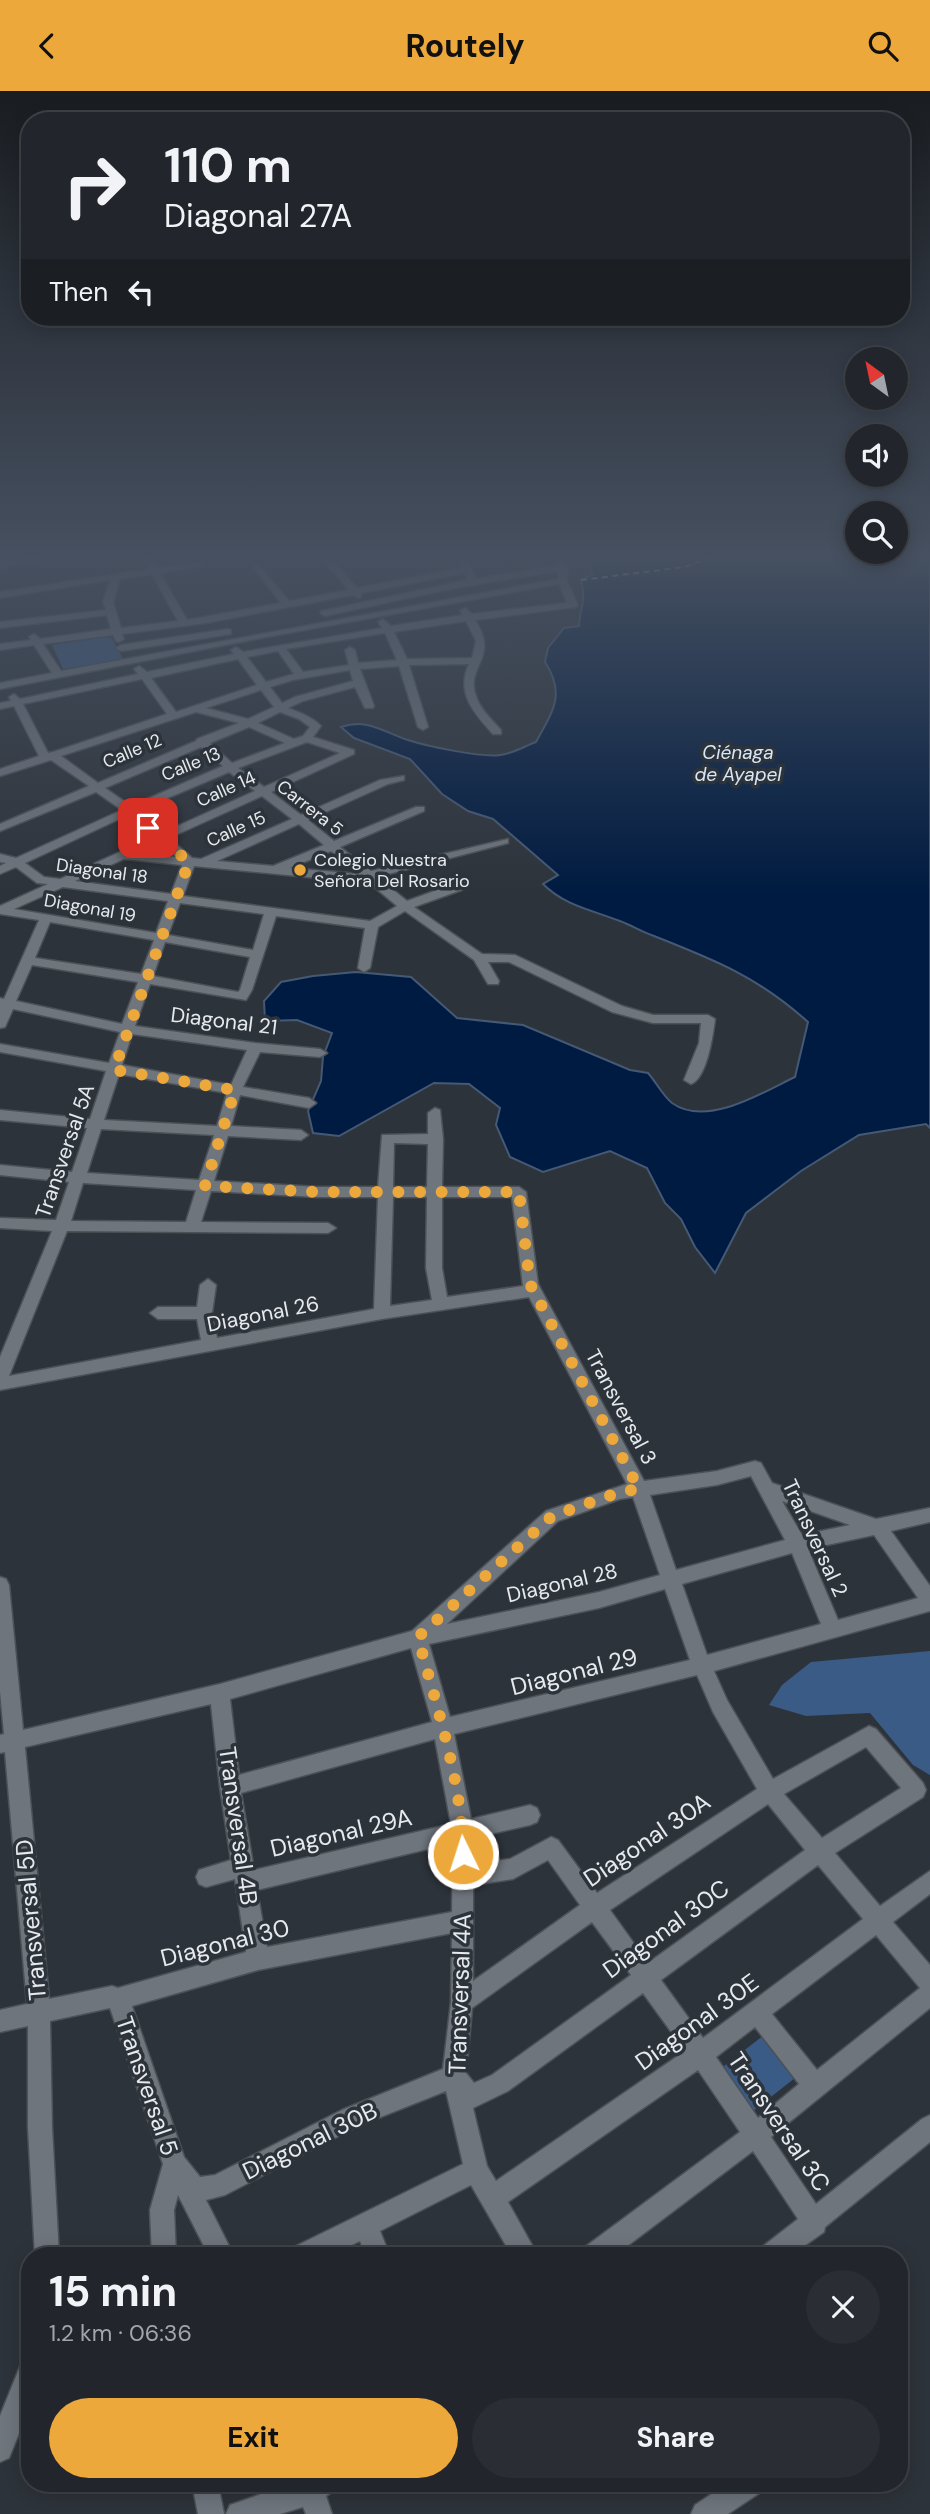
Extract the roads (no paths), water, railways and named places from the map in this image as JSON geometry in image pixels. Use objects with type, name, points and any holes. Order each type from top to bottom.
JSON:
[{"type":"street","points":[[53,667],[58,675]]},
{"type":"street","points":[[101,667],[4,685],[49,756],[97,785],[159,838],[196,863]]},
{"type":"street","points":[[138,667],[173,715]]},
{"type":"street","points":[[0,706],[188,667]]},
{"type":"street","points":[[251,667],[281,709],[303,717],[316,726],[307,739]]},
{"type":"street","points":[[296,667],[320,693]]},
{"type":"street","points":[[0,773],[264,684],[354,667]]},
{"type":"street","points":[[354,667],[369,706]]},
{"type":"street","points":[[403,667],[423,727]]},
{"type":"street","points":[[474,667],[467,689],[475,707],[498,732]]},
{"type":"street","name":"Calle 12","points":[[0,828],[249,723],[299,699],[358,683]]},
{"type":"street","points":[[193,708],[249,723],[292,742]]},
{"type":"street","name":"Calle 13","points":[[0,870],[129,810],[292,742],[307,739]]},
{"type":"street","name":"Calle 14","points":[[1,910],[350,752],[307,739]]},
{"type":"street","name":"Carrera 5","points":[[201,741],[261,793],[300,819],[366,876],[480,958],[493,981]]},
{"type":"street","name":"Calle 15","points":[[196,863],[384,782],[400,778]]},
{"type":"street","points":[[274,870],[420,809]]},
{"type":"street","points":[[120,855],[359,878],[504,841]]},
{"type":"street","name":"Diagonal 18","points":[[0,857],[17,862],[41,880],[372,925]]},
{"type":"street","name":"Transversal 5A","points":[[0,1377],[62,1226],[160,938],[196,863]]},
{"type":"street","points":[[364,968],[372,925],[405,906],[463,885]]},
{"type":"street","name":"Diagonal 19","points":[[1,910],[256,954]]},
{"type":"street","points":[[29,961],[241,997],[246,990],[271,912]]},
{"type":"street","points":[[0,1024],[4,1003],[29,961],[46,918]]},
{"type":"street","points":[[480,958],[511,958],[617,1009],[653,1019],[708,1019],[706,1043],[691,1080]]},
{"type":"street","name":"Diagonal 21","points":[[4,1003],[127,1029],[320,1053]]},
{"type":"street","points":[[192,1227],[235,1090],[255,1047]]},
{"type":"street","points":[[0,1048],[309,1103]]},
{"type":"street","points":[[435,1114],[433,1268],[440,1303]]},
{"type":"street","points":[[0,1115],[96,1124],[300,1135]]},
{"type":"street","points":[[382,1313],[387,1138],[436,1139]]},
{"type":"street","points":[[0,1170],[79,1178],[317,1192],[432,1191]]},
{"type":"street","name":"Transversal 3","points":[[432,1191],[519,1192],[530,1284],[639,1489],[701,1664],[720,1706],[770,1792],[930,1982]]},
{"type":"street","points":[[0,1223],[328,1228]]},
{"type":"street","points":[[208,1286],[204,1313],[211,1345]]},
{"type":"street","name":"Diagonal 26","points":[[0,1384],[382,1313],[534,1290]]},
{"type":"street","points":[[158,1313],[204,1313]]},
{"type":"street","name":"Transversal 2","points":[[639,1489],[717,1478],[755,1468],[797,1544],[832,1628]]},
{"type":"street","points":[[418,1637],[552,1516],[620,1492],[639,1489]]},
{"type":"street","points":[[768,1489],[880,1528],[930,1602]]},
{"type":"street","name":"Diagonal 28","points":[[7,1743],[220,1693],[418,1637],[599,1600],[797,1544],[930,1515]]},
{"type":"street","name":"Transversal 5D","points":[[0,1585],[7,1743],[40,2013],[40,2127],[47,2247]]},
{"type":"street","name":"Diagonal 29","points":[[230,1787],[443,1728],[701,1664],[930,1602]]},
{"type":"street","name":"Transversal 4A","points":[[418,1637],[443,1728],[463,1832],[462,2002],[454,2075],[476,2171],[520,2247]]},
{"type":"street","name":"Transversal 4B","points":[[220,1693],[230,1787],[258,1959]]},
{"type":"street","name":"Diagonal 30A","points":[[462,2002],[594,1906],[770,1792],[869,1735]]},
{"type":"street","name":"Diagonal 30C","points":[[454,2075],[471,2097],[500,2083],[819,1852],[916,1790],[869,1735]]},
{"type":"street","name":"Diagonal 29A","points":[[206,1877],[244,1875],[463,1832],[530,1815]]},
{"type":"street","name":"Transversal 3C","points":[[463,1876],[513,1869],[551,1847],[701,2054],[815,2223]]},
{"type":"street","name":"Diagonal 30E","points":[[491,2199],[701,2054],[930,1881]]},
{"type":"street","name":"Diagonal 30","points":[[0,2021],[112,1997],[118,1999],[258,1959],[464,1920]]},
{"type":"street","points":[[606,2247],[755,2134],[930,1994]]},
{"type":"street","name":"Transversal 5","points":[[118,1999],[175,2164],[162,2210],[164,2247]]},
{"type":"street","points":[[757,2012],[815,2086]]},
{"type":"street","name":"Diagonal 30B","points":[[175,2164],[195,2190],[217,2187],[350,2118],[454,2075]]},
{"type":"street","points":[[783,2247],[930,2127]]},
{"type":"street","points":[[175,2164],[217,2247]]},
{"type":"street","points":[[322,2247],[476,2171]]},
{"type":"street","points":[[366,2226],[374,2247]]},
{"type":"street","points":[[0,2449],[21,2396]]},
{"type":"street","points":[[207,2492],[211,2514]]},
{"type":"street","points":[[704,2514],[738,2492]]},
{"type":"street","points":[[239,2514],[315,2493]]},
{"type":"water","name":"Ciénaga de Ayapel","points":[[548,667],[930,667],[930,1128],[926,1124],[859,1135],[801,1171],[746,1213],[715,1273],[695,1247],[681,1219],[665,1203],[647,1168],[610,1151],[543,1172],[510,1157],[496,1125],[500,1108],[469,1084],[434,1083],[339,1136],[313,1133],[308,1111],[321,1081],[323,1057],[332,1033],[297,1020],[265,1021],[264,1001],[281,982],[356,972],[411,977],[457,1018],[523,1025],[630,1070],[648,1073],[672,1103],[686,1110],[701,1112],[735,1105],[795,1077],[808,1022],[790,1006],[753,981],[697,953],[560,898],[543,884],[558,875],[493,819],[468,811],[442,794],[410,759],[354,738],[341,727],[367,725],[399,737],[454,751],[481,755],[505,754],[536,742],[552,712],[555,684]]},
{"type":"place","name":"Colegio Nuestra Señora Del Rosario","points":[[300,870]]}]
